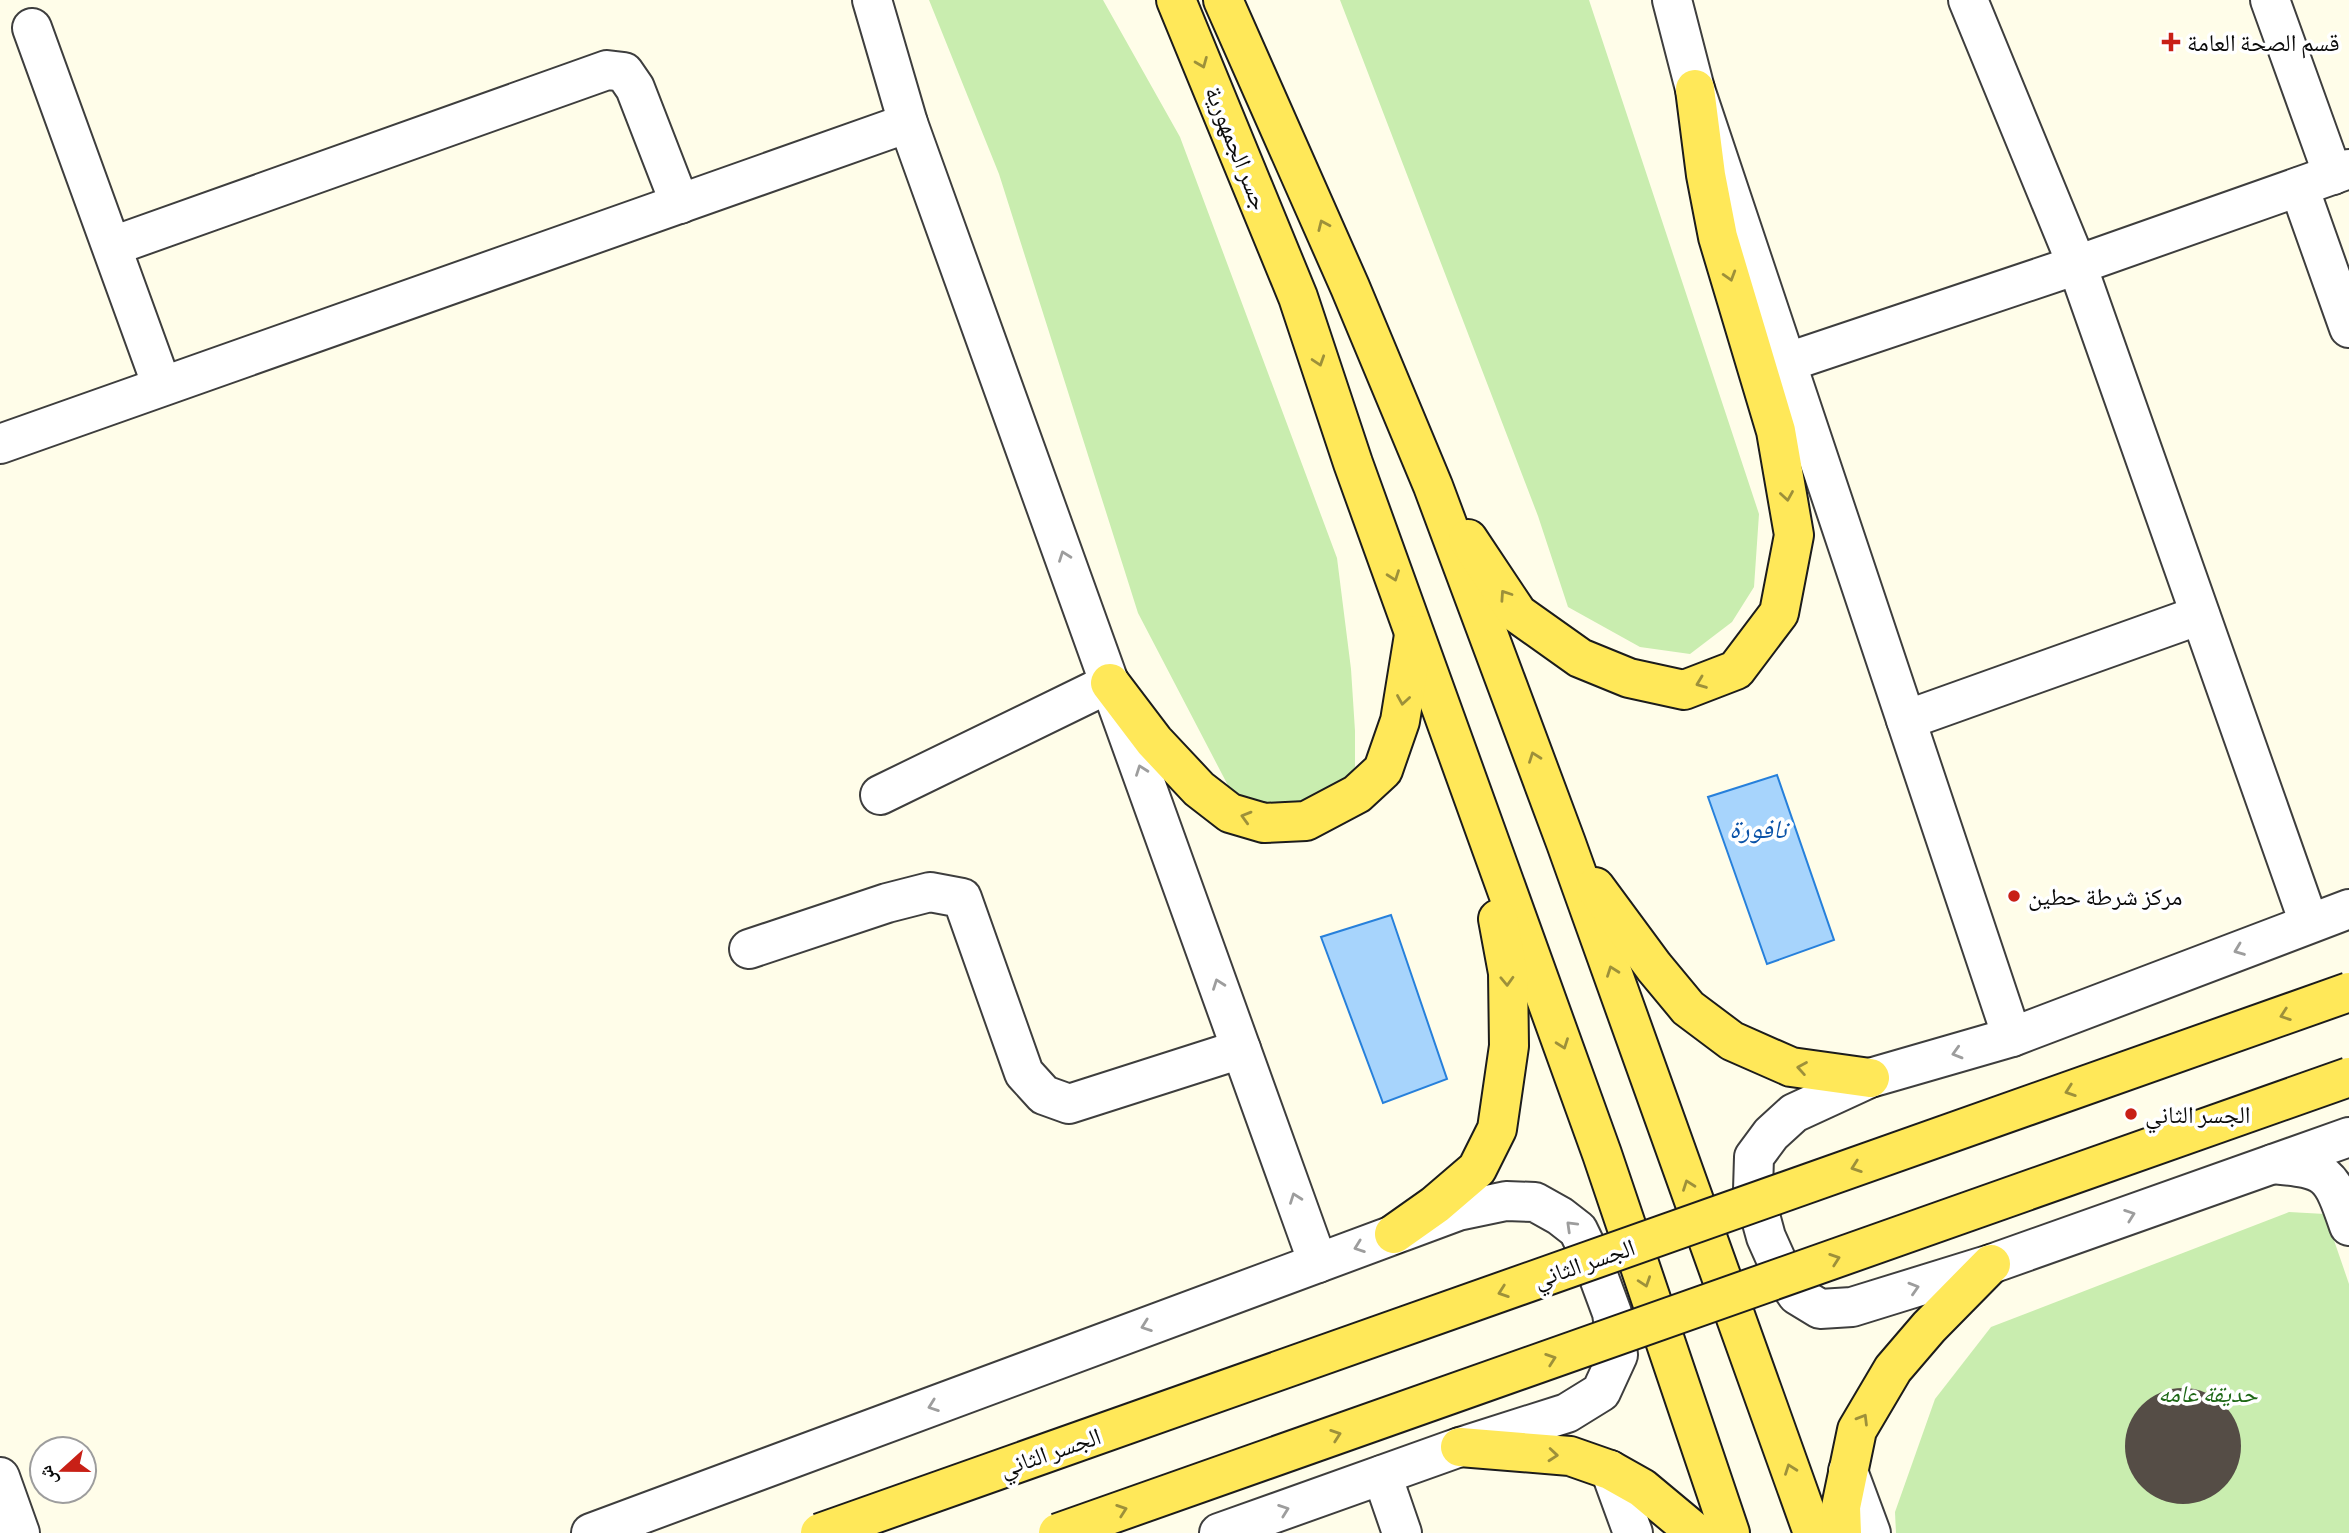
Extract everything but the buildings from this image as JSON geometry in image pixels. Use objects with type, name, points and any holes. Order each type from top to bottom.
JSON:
[{"type":"main road","name":"جسر الجمهورية","points":[[1176,0],[1298,297],[1353,463],[1480,817]]},
{"type":"main road","name":"جسر الجمهورية","points":[[1223,0],[1350,287],[1433,486]]},
{"type":"main road","points":[[1433,486],[1518,614],[1580,658],[1629,678],[1684,690],[1736,670],[1779,613],[1794,535],[1776,431],[1718,237],[1706,176],[1695,89]]},
{"type":"main road","points":[[1433,486],[1566,843],[1813,1533]]},
{"type":"main road","points":[[1110,683],[1154,741],[1199,789],[1230,813],[1264,822],[1306,821],[1357,794],[1383,770],[1400,721],[1415,632]]},
{"type":"main road","points":[[1394,1234],[1435,1205],[1477,1169],[1497,1129],[1508,1046],[1508,973],[1480,817]]},
{"type":"main road","points":[[1480,817],[1602,1154],[1730,1533]]},
{"type":"main road","points":[[1566,843],[1609,909],[1688,1008],[1732,1041],[1791,1067],[1870,1078]]},
{"type":"main road","name":"الجسر الثاني","points":[[820,1533],[2349,992]]},
{"type":"main road","points":[[1058,1533],[2349,1077]]},
{"type":"main road","points":[[1842,1533],[1841,1507],[1857,1430],[1893,1369],[1929,1327],[1991,1264]]},
{"type":"main road","points":[[1460,1447],[1570,1456],[1610,1470],[1642,1488],[1696,1533]]},
{"type":"street","points":[[872,0],[908,123],[1318,1263]]},
{"type":"street","points":[[1672,0],[1695,89],[2012,1037]]},
{"type":"street","points":[[1968,0],[2077,265],[2309,923]]},
{"type":"street","points":[[2270,0],[2327,177],[2349,328]]},
{"type":"street","points":[[32,28],[162,386]]},
{"type":"street","points":[[113,246],[607,70],[624,72],[635,88],[680,204]]},
{"type":"street","points":[[0,444],[908,123]]},
{"type":"street","points":[[1785,363],[2327,177]]},
{"type":"street","points":[[1906,720],[2200,615]]},
{"type":"street","points":[[880,795],[1110,683]]},
{"type":"street","points":[[749,948],[887,903],[930,892],[962,898],[1024,1073],[1044,1095],[1069,1104],[1241,1049]]},
{"type":"street","points":[[2349,909],[2012,1037],[1870,1078],[1794,1113],[1771,1134],[1754,1157],[1753,1190],[1766,1237],[1783,1275],[1797,1295],[1820,1309],[1852,1307],[1991,1264],[2349,1137]]},
{"type":"street","points":[[2271,1164],[2310,1168],[2326,1177],[2348,1210]]},
{"type":"street","points":[[591,1533],[1458,1211],[1506,1201],[1535,1202],[1578,1230],[1612,1314],[1618,1355],[1601,1392],[1567,1413],[1460,1447],[1219,1533]]},
{"type":"street","points":[[1610,1470],[1633,1533]]},
{"type":"street","points":[[1848,1471],[1871,1533]]},
{"type":"street","points":[[1382,1475],[1402,1533]]},
{"type":"street","points":[[0,1477],[20,1533]]},
{"type":"green space","points":[[929,0],[1103,0],[1180,137],[1337,558],[1351,669],[1355,767],[1328,800],[1302,813],[1234,797],[1138,613],[999,174]]},
{"type":"green space","points":[[1340,0],[1589,0],[1759,514],[1754,587],[1732,622],[1690,654],[1640,647],[1568,607],[1538,516]]},
{"type":"green space","name":"حديقة عامه","points":[[2289,1212],[2325,1214],[2349,1284],[2349,1533],[1896,1533],[1895,1512],[1935,1399],[1991,1327]]},
{"type":"water","name":"نافورة","points":[[1777,775],[1834,940],[1767,964],[1708,797]]},
{"type":"water","points":[[1391,915],[1447,1079],[1383,1103],[1321,937]]},
{"type":"place","name":"قسم الصحة العامة","points":[[2171,42]]},
{"type":"place","name":"مركز شرطة حطين","points":[[2014,896]]},
{"type":"place","name":"الجسر الثاني","points":[[2131,1114]]}]
